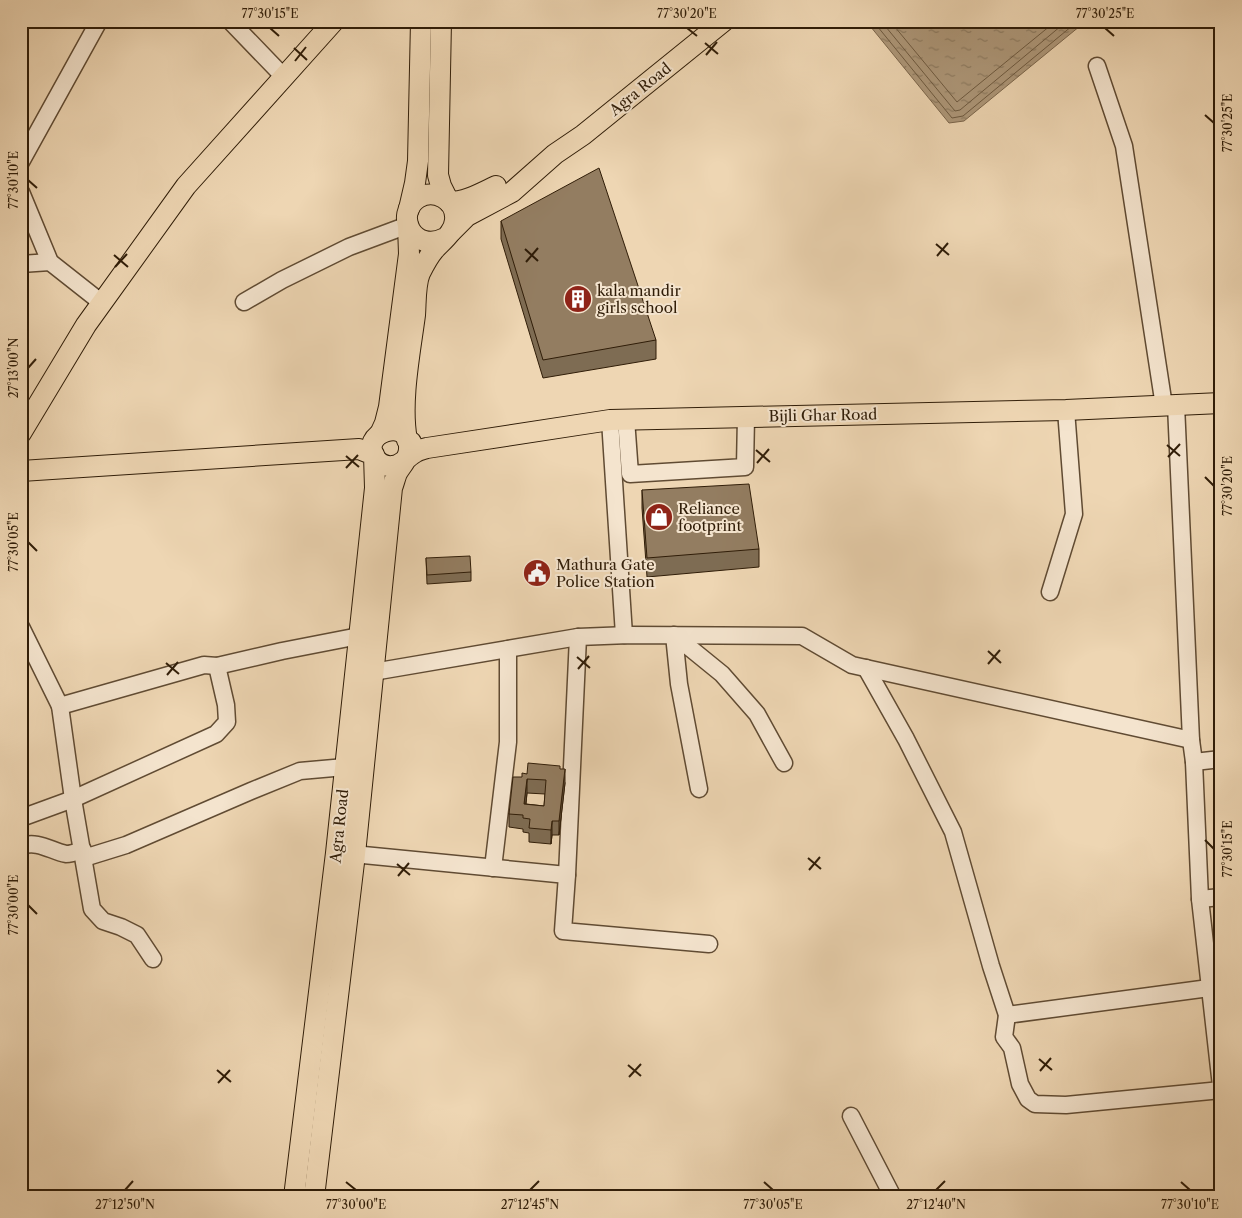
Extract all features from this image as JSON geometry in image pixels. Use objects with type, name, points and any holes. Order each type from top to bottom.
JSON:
[{"type":"main road","points":[[21,432],[86,324],[186,186],[334,21]]},
{"type":"main road","name":"Agra Road","points":[[314,1197],[345,853],[345,767],[376,488],[372,444],[385,423],[389,407],[409,254],[408,217],[418,161],[421,21]]},
{"type":"main road","points":[[441,21],[438,174],[441,186],[450,202],[454,210],[455,218],[454,226],[448,235],[438,241],[423,241],[416,237],[408,217],[413,202],[428,194],[436,194],[450,202]]},
{"type":"main road","name":"Agra Road","points":[[450,202],[473,197],[555,154],[583,135],[724,21]]},
{"type":"main road","name":"Agra Road","points":[[407,440],[404,414],[419,276],[432,252],[467,216],[512,192],[555,154]]},
{"type":"main road","name":"Bijli Ghar Road","points":[[426,448],[618,420],[1066,410],[1221,403]]},
{"type":"main road","points":[[21,471],[372,444],[390,430],[402,433],[407,440],[409,449],[405,460]]},
{"type":"main road","points":[[407,440],[426,448]]},
{"type":"main road","points":[[372,444],[377,460],[388,466],[400,464],[416,452],[426,448]]},
{"type":"main road","name":"Agra Road","points":[[294,1197],[373,672],[392,488],[396,475],[405,460]]},
{"type":"street","points":[[21,162],[98,21]]},
{"type":"street","points":[[230,21],[284,77]]},
{"type":"street","points":[[1097,66],[1124,146],[1170,405],[1191,740],[1194,762],[1200,899],[1221,1086]]},
{"type":"street","points":[[21,192],[50,262],[102,303]]},
{"type":"street","points":[[244,302],[282,280],[408,217]]},
{"type":"street","points":[[21,264],[50,262]]},
{"type":"street","points":[[1050,592],[1074,514],[1066,410]]},
{"type":"street","points":[[618,420],[630,474],[745,467],[746,417]]},
{"type":"street","points":[[618,420],[624,635]]},
{"type":"street","points":[[21,627],[60,706],[73,799],[92,909],[103,922],[121,926],[137,935],[153,959]]},
{"type":"street","points":[[373,672],[578,637],[624,635],[802,636],[852,665],[1191,740]]},
{"type":"street","points":[[674,635],[722,674],[757,714],[784,763]]},
{"type":"street","points":[[674,635],[679,684],[699,788]]},
{"type":"street","points":[[60,706],[204,665],[217,666],[359,636]]},
{"type":"street","points":[[578,637],[567,875],[562,931],[709,944]]},
{"type":"street","points":[[493,868],[508,742],[508,649]]},
{"type":"street","points":[[21,818],[73,799],[216,734],[227,722],[226,705],[217,666]]},
{"type":"street","points":[[866,668],[906,739],[953,832],[1007,1015],[1004,1037],[1012,1048],[1020,1084],[1028,1099],[1035,1104],[1066,1105],[1221,1090]]},
{"type":"street","points":[[1194,762],[1221,759]]},
{"type":"street","points":[[21,846],[27,844],[48,846],[66,854],[83,854],[126,845],[251,790],[300,772],[345,767]]},
{"type":"street","points":[[345,853],[567,875]]},
{"type":"street","points":[[1200,899],[1221,897]]},
{"type":"street","points":[[1007,1015],[1209,988]]},
{"type":"street","points":[[851,1116],[893,1197]]},
{"type":"water","points":[[866,21],[1077,21],[1080,26],[964,121],[949,123]]},
{"type":"building","name":"kala mandir girls school","points":[[599,168],[656,340],[543,360],[501,221]]},
{"type":"building","points":[[749,484],[759,549],[647,558],[642,490]]},
{"type":"building","points":[[470,556],[471,572],[427,575],[426,558]]},
{"type":"building","points":[[528,763],[560,766],[560,769],[565,769],[559,821],[552,821],[551,830],[529,828],[530,819],[523,818],[523,815],[509,814],[513,777],[522,777],[522,773],[527,774]],"holes":[[[527,779],[546,780],[544,806],[524,804]]]},
{"type":"place","name":"kala mandir girls school","points":[[578,299]]},
{"type":"place","name":"Reliance footprint","points":[[659,517]]},
{"type":"place","name":"Mathura Gate Police Station","points":[[537,573]]}]
